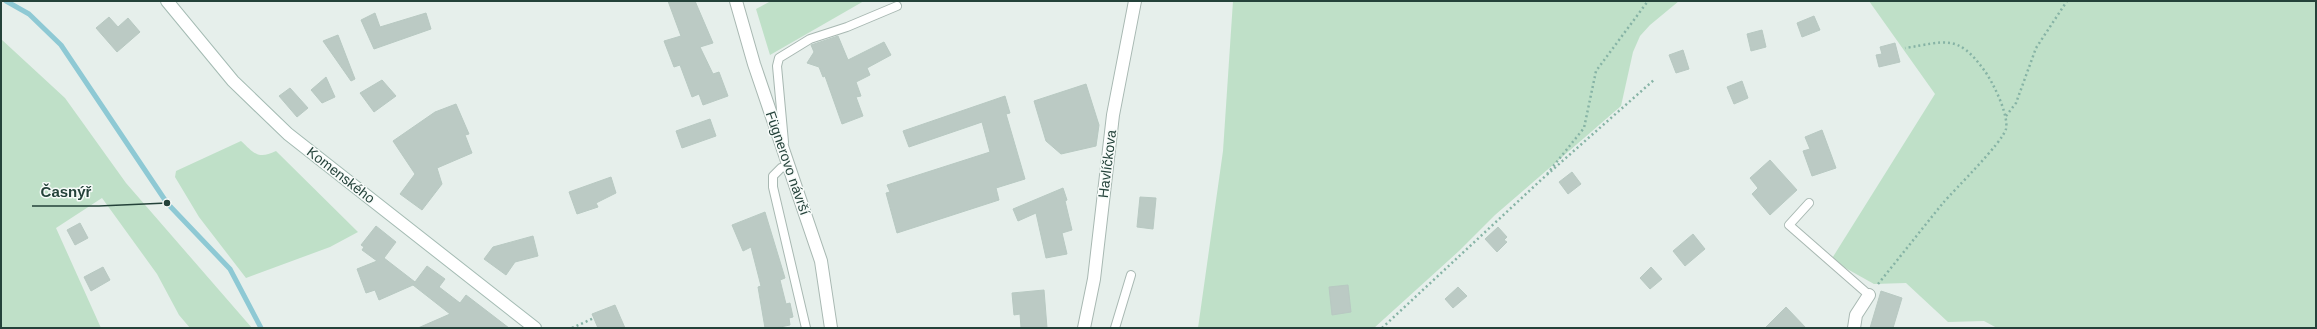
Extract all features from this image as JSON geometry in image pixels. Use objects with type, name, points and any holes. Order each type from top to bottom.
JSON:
[{"type":"street","name":"Komenského","points":[[167,1],[233,81],[288,134],[535,328]]},
{"type":"street","name":"Fügnerovo návrší","points":[[736,1],[754,64],[790,166],[821,261],[831,328]]},
{"type":"street","name":"Havlíčkova","points":[[1084,328],[1094,279],[1113,115],[1135,1]]},
{"type":"street","points":[[1854,328],[1856,315],[1869,296]]},
{"type":"lane","points":[[785,152],[777,66],[779,58],[810,39],[847,27],[897,6]]},
{"type":"lane","points":[[790,166],[781,168],[773,176],[773,186],[806,328]]},
{"type":"lane","points":[[1809,203],[1789,225],[1869,296]]},
{"type":"lane","points":[[1115,328],[1131,275]]},
{"type":"path","points":[[1541,180],[1584,128],[1596,71],[1648,1]]},
{"type":"path","points":[[2006,116],[2016,103],[2036,48],[2067,1]]},
{"type":"path","points":[[1869,296],[1943,203],[1993,148],[2006,130],[2006,116],[1989,76],[1971,52],[1949,42],[1905,48]]},
{"type":"path","points":[[1382,328],[1541,180],[1655,79]]},
{"type":"path","points":[[572,328],[594,318]]},
{"type":"green space","points":[[771,1],[864,1],[770,55],[756,9]]},
{"type":"green space","points":[[1233,1],[1679,1],[1650,25],[1640,36],[1633,52],[1621,106],[1495,215],[1459,251],[1374,328],[1198,328],[1223,151]]},
{"type":"green space","points":[[1869,1],[2316,1],[2316,328],[1997,328],[1984,321],[1948,322],[1906,283],[1874,284],[1831,260],[1935,94]]},
{"type":"green space","points":[[1,39],[65,98],[126,183],[252,328],[190,328],[179,315],[157,274],[102,198],[56,228],[101,328],[1,328]]},
{"type":"green space","points":[[241,141],[253,152],[260,155],[270,154],[276,151],[358,232],[330,247],[246,278],[199,217],[175,177],[176,171]]},
{"type":"building","points":[[668,1],[695,1],[713,43],[700,47],[713,74],[719,72],[728,96],[703,105],[699,94],[692,97],[680,65],[674,67],[664,41],[681,36]]},
{"type":"building","points":[[375,13],[380,27],[426,13],[431,29],[374,49],[361,20]]},
{"type":"building","points":[[1814,16],[1820,30],[1802,37],[1797,23]]},
{"type":"building","points":[[109,17],[118,27],[128,18],[140,32],[117,52],[96,28]]},
{"type":"building","points":[[1762,30],[1766,47],[1751,51],[1747,34]]},
{"type":"building","points":[[338,35],[355,79],[351,81],[323,41]]},
{"type":"building","points":[[838,36],[848,60],[884,42],[891,55],[867,68],[870,75],[856,82],[861,96],[856,97],[863,116],[842,124],[825,76],[823,77],[819,67],[807,63],[814,52],[811,45]]},
{"type":"building","points":[[1895,43],[1900,62],[1879,67],[1876,55],[1882,54],[1880,47]]},
{"type":"building","points":[[1683,50],[1689,69],[1676,73],[1669,55]]},
{"type":"building","points":[[326,77],[335,97],[322,103],[311,90]]},
{"type":"building","points":[[382,80],[396,96],[374,112],[360,93]]},
{"type":"building","points":[[1742,81],[1748,98],[1734,104],[1727,87]]},
{"type":"building","points":[[1086,84],[1099,125],[1096,146],[1061,154],[1046,141],[1034,101]]},
{"type":"building","points":[[290,88],[308,108],[297,117],[279,96]]},
{"type":"building","points":[[1005,96],[1010,113],[1006,114],[1025,179],[996,188],[999,200],[897,233],[886,193],[890,192],[887,185],[990,152],[982,122],[909,147],[903,131]]},
{"type":"building","points":[[456,104],[469,134],[465,135],[472,153],[437,168],[442,184],[422,210],[400,194],[415,174],[393,141],[435,112]]},
{"type":"building","points":[[710,119],[716,136],[682,148],[676,131]]},
{"type":"building","points":[[1822,130],[1836,168],[1812,176],[1803,151],[1810,149],[1805,137]]},
{"type":"building","points":[[1770,160],[1797,190],[1770,215],[1752,194],[1758,188],[1750,178]]},
{"type":"building","points":[[1572,172],[1581,184],[1568,194],[1559,182]]},
{"type":"building","points":[[611,177],[616,193],[596,203],[598,207],[577,214],[569,192]]},
{"type":"building","points":[[1063,188],[1067,200],[1065,201],[1072,230],[1062,233],[1067,254],[1046,258],[1036,213],[1018,221],[1013,209]]},
{"type":"building","points":[[1140,197],[1156,198],[1153,229],[1137,227]]},
{"type":"building","points":[[765,212],[785,278],[780,280],[786,304],[790,303],[793,317],[789,318],[790,325],[775,328],[765,328],[758,287],[761,286],[751,247],[743,251],[732,225]]},
{"type":"building","points":[[80,223],[88,238],[75,245],[67,230]]},
{"type":"building","points":[[376,226],[396,242],[384,258],[415,282],[427,266],[445,279],[439,287],[460,303],[466,295],[509,328],[418,328],[450,314],[413,285],[379,300],[375,290],[366,293],[357,269],[377,261],[362,250],[364,247],[361,245]]},
{"type":"building","points":[[1498,227],[1507,237],[1504,240],[1507,242],[1497,252],[1485,239]]},
{"type":"building","points":[[1693,234],[1705,249],[1685,266],[1673,251]]},
{"type":"building","points":[[533,236],[538,256],[515,262],[506,275],[484,259],[493,247]]},
{"type":"building","points":[[103,267],[110,280],[91,291],[84,277]]},
{"type":"building","points":[[1651,267],[1662,279],[1650,289],[1640,278]]},
{"type":"building","points":[[1348,285],[1351,312],[1332,315],[1329,287]]},
{"type":"building","points":[[1458,287],[1467,296],[1453,308],[1445,299]]},
{"type":"building","points":[[1044,290],[1047,328],[1021,328],[1020,314],[1014,315],[1012,293]]},
{"type":"building","points":[[1881,291],[1902,298],[1893,328],[1870,328]]},
{"type":"building","points":[[615,305],[625,328],[598,328],[592,314]]},
{"type":"building","points":[[1786,307],[1806,328],[1765,328]]},
{"type":"waterway","points":[[6,1],[29,14],[61,45],[167,203],[230,269],[261,328]]},
{"type":"place","name":"Časnýř","points":[[167,203]]}]
